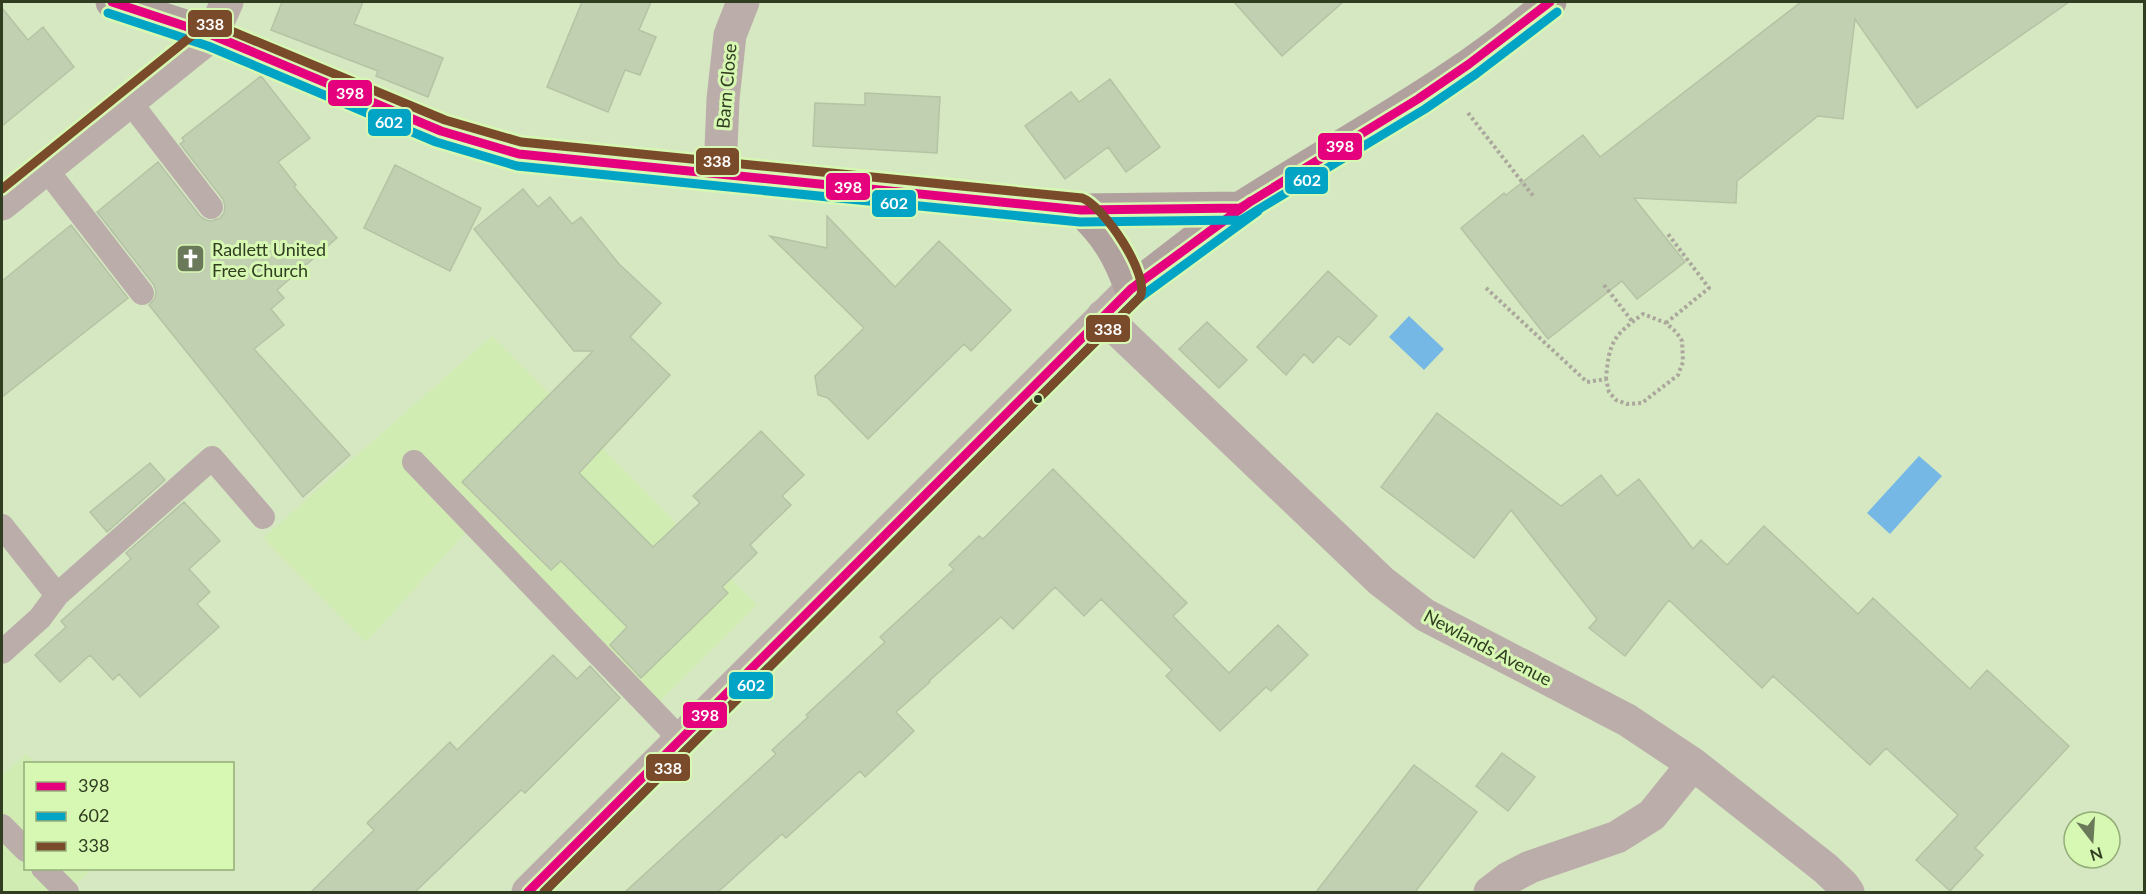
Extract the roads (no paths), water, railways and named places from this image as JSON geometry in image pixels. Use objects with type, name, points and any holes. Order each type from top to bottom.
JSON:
[{"type":"main road","points":[[112,2],[212,35],[441,131],[519,154],[1081,210],[1240,208]]},
{"type":"main road","points":[[1081,210],[1101,230],[1114,249],[1131,289],[1240,208],[1418,99],[1469,64],[1547,2]]},
{"type":"street","points":[[2,204],[212,35],[227,2]]},
{"type":"street","name":"Barn Close","points":[[720,173],[723,99],[730,35],[743,2]]},
{"type":"street","points":[[528,892],[1131,289]]},
{"type":"street","name":"Newlands Avenue","points":[[1103,316],[1381,581],[1425,615],[1627,720],[1694,764],[1824,868],[1848,892]]},
{"type":"street","points":[[1490,892],[1507,879],[1530,867],[1617,837],[1652,815],[1694,764]]},
{"type":"lane","points":[[130,102],[212,207]]},
{"type":"lane","points":[[46,169],[142,293]]},
{"type":"lane","points":[[2,652],[40,618],[57,595],[212,458],[263,517]]},
{"type":"lane","points":[[414,462],[681,740]]},
{"type":"lane","points":[[2,526],[57,595]]},
{"type":"lane","points":[[2,826],[24,848]]},
{"type":"lane","points":[[45,870],[67,892]]},
{"type":"water","points":[[1409,316],[1444,349],[1424,370],[1389,337]]},
{"type":"water","points":[[1919,456],[1942,476],[1890,534],[1867,513]]},
{"type":"place","name":"Radlett United Free Church","points":[[191,259]]}]
